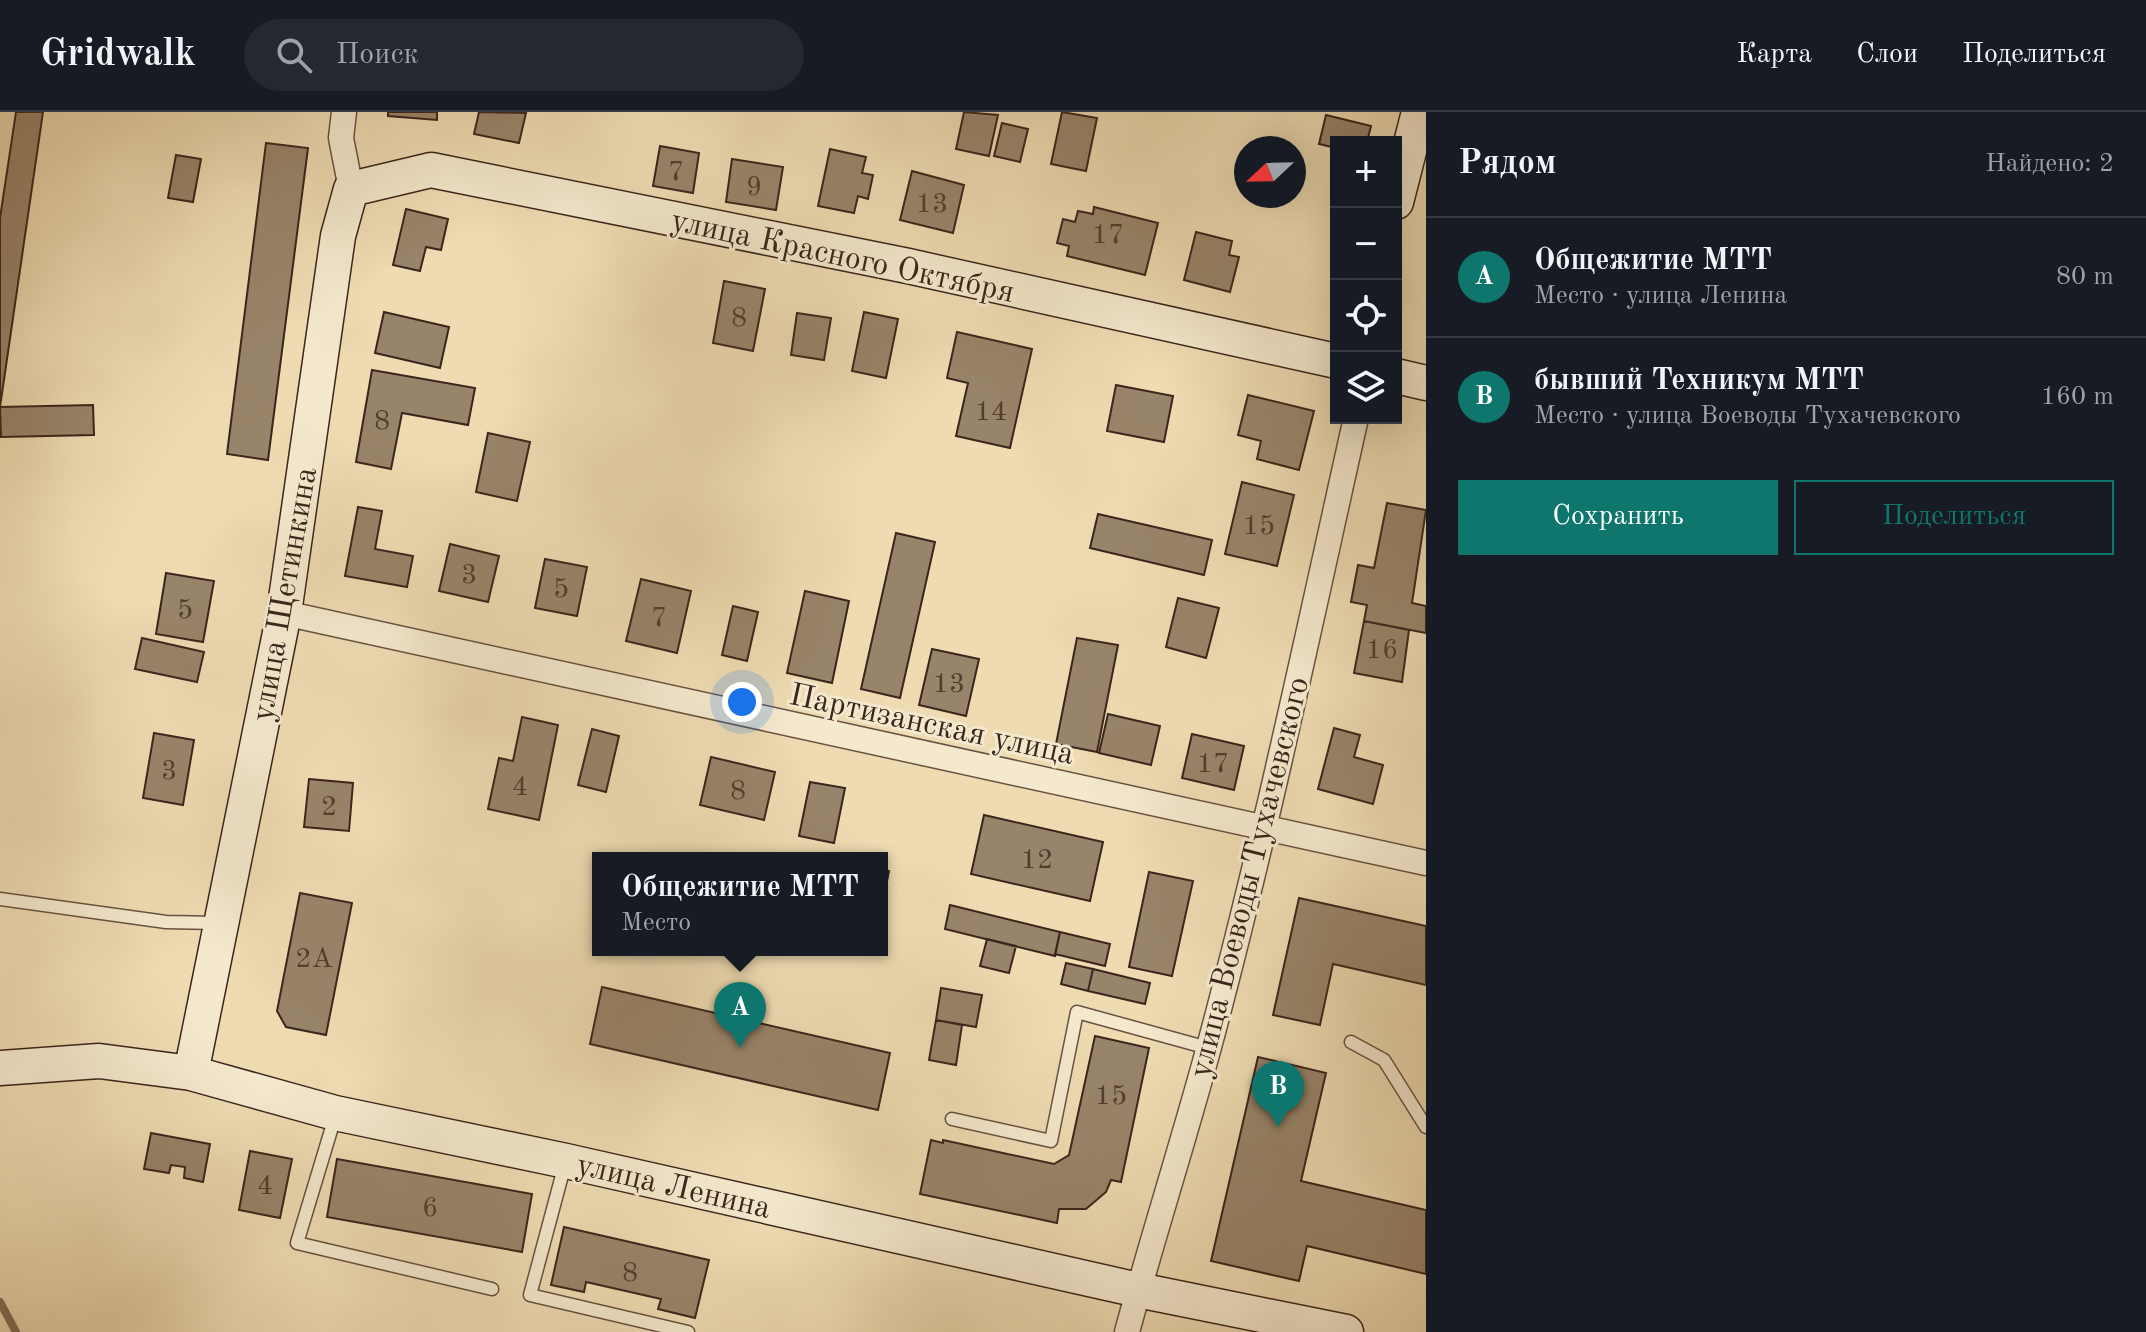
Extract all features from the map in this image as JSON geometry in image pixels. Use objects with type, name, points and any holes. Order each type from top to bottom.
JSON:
[{"type":"main road","points":[[1402,179],[1419,112]]},
{"type":"main road","name":"улица Красного Октября","points":[[351,189],[431,170],[908,266],[1330,360]]},
{"type":"main road","name":"улица Щетинкина","points":[[191,1073],[284,613],[338,236],[351,189]]},
{"type":"main road","points":[[1402,377],[1426,383]]},
{"type":"main road","name":"улица Ленина","points":[[0,1068],[99,1061],[191,1073],[335,1113],[566,1161],[1138,1290],[1346,1332]]},
{"type":"street","name":"улица Щетинкина","points":[[344,112],[341,138],[351,189]]},
{"type":"street","name":"улица Воеводы Тухачевского","points":[[1127,1332],[1208,1048],[1264,827],[1355,424]]},
{"type":"street","name":"Партизанская улица","points":[[284,613],[1426,863]]},
{"type":"lane","points":[[0,899],[166,922],[221,923]]},
{"type":"lane","points":[[952,1119],[1051,1141],[1077,1012],[1208,1048]]},
{"type":"lane","points":[[1351,1042],[1384,1060],[1426,1127]]},
{"type":"lane","points":[[335,1113],[297,1243],[492,1289]]},
{"type":"lane","points":[[566,1161],[530,1295],[688,1332]]},
{"type":"building","points":[[16,112],[43,112],[0,407],[0,218]]},
{"type":"building","points":[[388,112],[437,112],[437,120],[388,116]]},
{"type":"building","points":[[479,112],[526,113],[519,143],[474,134]]},
{"type":"building","points":[[964,112],[998,115],[989,156],[956,149]]},
{"type":"building","points":[[1062,112],[1097,118],[1086,171],[1051,164]]},
{"type":"building","points":[[1326,115],[1371,126],[1368,136],[1330,136],[1330,147],[1319,144]]},
{"type":"building","points":[[1002,123],[1028,129],[1020,162],[994,156]]},
{"type":"building","points":[[266,143],[308,148],[268,460],[227,454]]},
{"type":"building","points":[[660,146],[699,153],[693,193],[653,186]]},
{"type":"building","points":[[830,149],[866,157],[862,173],[873,175],[868,199],[858,196],[854,213],[818,206]]},
{"type":"building","points":[[176,155],[201,159],[193,202],[168,198]]},
{"type":"building","points":[[732,159],[783,167],[776,210],[726,202]]},
{"type":"building","points":[[912,171],[964,185],[953,233],[900,220]]},
{"type":"building","points":[[1094,207],[1158,223],[1145,275],[1067,256],[1069,246],[1057,243],[1063,219],[1075,222],[1078,211],[1093,214]]},
{"type":"building","points":[[406,209],[448,219],[441,250],[426,247],[420,271],[393,265]]},
{"type":"building","points":[[1196,232],[1232,241],[1229,255],[1239,257],[1230,292],[1184,280]]},
{"type":"building","points":[[724,281],[765,289],[753,351],[713,343]]},
{"type":"building","points":[[384,312],[449,327],[440,368],[375,353]]},
{"type":"building","points":[[864,312],[898,319],[886,378],[852,371]]},
{"type":"building","points":[[797,313],[831,318],[824,360],[791,355]]},
{"type":"building","points":[[957,332],[1032,349],[1010,448],[956,436],[968,383],[947,378]]},
{"type":"building","points":[[372,370],[475,388],[468,425],[402,413],[391,469],[356,462]]},
{"type":"building","points":[[1116,385],[1173,396],[1164,442],[1107,431]]},
{"type":"building","points":[[1248,395],[1314,411],[1299,470],[1257,459],[1261,441],[1238,435]]},
{"type":"building","points":[[93,405],[94,435],[1,437],[0,407]]},
{"type":"building","points":[[488,433],[530,442],[517,501],[476,492]]},
{"type":"building","points":[[1242,482],[1294,495],[1277,566],[1225,554]]},
{"type":"building","points":[[1387,503],[1426,510],[1412,603],[1426,606],[1426,633],[1364,621],[1367,605],[1351,602],[1358,565],[1374,568]]},
{"type":"building","points":[[358,507],[382,511],[375,549],[413,556],[407,587],[345,576]]},
{"type":"building","points":[[1098,514],[1212,540],[1204,575],[1090,548]]},
{"type":"building","points":[[896,533],[935,542],[900,698],[861,689]]},
{"type":"building","points":[[450,544],[499,556],[488,602],[439,591]]},
{"type":"building","points":[[545,559],[587,567],[577,616],[535,608]]},
{"type":"building","points":[[166,573],[214,581],[203,642],[156,634]]},
{"type":"building","points":[[641,579],[691,591],[677,653],[626,641]]},
{"type":"building","points":[[805,591],[849,601],[832,683],[787,673]]},
{"type":"building","points":[[1178,598],[1219,608],[1206,658],[1166,647]]},
{"type":"building","points":[[733,606],[758,612],[747,661],[722,655]]},
{"type":"building","points":[[1364,621],[1409,630],[1402,682],[1354,673]]},
{"type":"building","points":[[142,638],[204,652],[197,682],[135,669]]},
{"type":"building","points":[[1077,638],[1118,645],[1097,752],[1056,744]]},
{"type":"building","points":[[932,649],[979,659],[966,716],[919,705]]},
{"type":"building","points":[[1108,714],[1160,726],[1151,765],[1099,753]]},
{"type":"building","points":[[522,717],[558,725],[539,820],[488,809],[499,758],[513,761]]},
{"type":"building","points":[[1334,728],[1360,735],[1354,757],[1383,765],[1373,804],[1318,789]]},
{"type":"building","points":[[592,729],[619,736],[606,792],[578,785]]},
{"type":"building","points":[[154,733],[194,740],[183,805],[143,798]]},
{"type":"building","points":[[1192,734],[1244,746],[1234,790],[1182,778]]},
{"type":"building","points":[[711,757],[775,772],[764,820],[700,805]]},
{"type":"building","points":[[309,779],[353,783],[349,831],[304,827]]},
{"type":"building","points":[[810,782],[845,788],[834,843],[799,836]]},
{"type":"building","points":[[984,815],[1103,842],[1090,901],[971,874]]},
{"type":"building","points":[[1149,872],[1193,881],[1172,976],[1129,967]]},
{"type":"building","points":[[300,893],[352,903],[326,1035],[286,1027],[277,1011]]},
{"type":"building","points":[[1299,898],[1426,926],[1426,985],[1333,964],[1320,1025],[1273,1015]]},
{"type":"building","points":[[950,905],[1060,932],[1055,956],[945,929]]},
{"type":"building","points":[[1060,932],[1110,944],[1105,966],[1055,954]]},
{"type":"building","points":[[987,939],[1016,946],[1009,973],[980,966]]},
{"type":"building","points":[[1066,963],[1093,969],[1088,991],[1061,984]]},
{"type":"building","points":[[1093,969],[1150,983],[1145,1004],[1088,991]]},
{"type":"building","points":[[602,987],[890,1053],[878,1110],[590,1044]]},
{"type":"building","points":[[941,988],[982,995],[976,1027],[936,1020]]},
{"type":"building","points":[[936,1020],[962,1025],[956,1065],[929,1060]]},
{"type":"building","points":[[1095,1036],[1149,1048],[1121,1182],[1111,1180],[1106,1192],[1086,1209],[1059,1209],[1057,1223],[920,1194],[931,1140],[1054,1164],[1069,1155]]},
{"type":"building","points":[[1258,1057],[1326,1073],[1301,1181],[1426,1210],[1426,1274],[1307,1246],[1299,1281],[1211,1261]]},
{"type":"building","points":[[151,1133],[210,1144],[203,1182],[184,1178],[185,1167],[171,1165],[169,1173],[144,1169]]},
{"type":"building","points":[[250,1151],[292,1159],[280,1218],[239,1210]]},
{"type":"building","points":[[337,1159],[532,1194],[522,1252],[327,1217]]},
{"type":"building","points":[[564,1227],[709,1260],[695,1318],[658,1309],[661,1299],[586,1282],[584,1292],[551,1285]]},
{"type":"waterway","points":[[0,1302],[16,1332]]},
{"type":"place","name":"Общежитие МТТ","points":[[740,1048]]},
{"type":"place","name":"бывший Техникум МТТ","points":[[1278,1127]]}]
